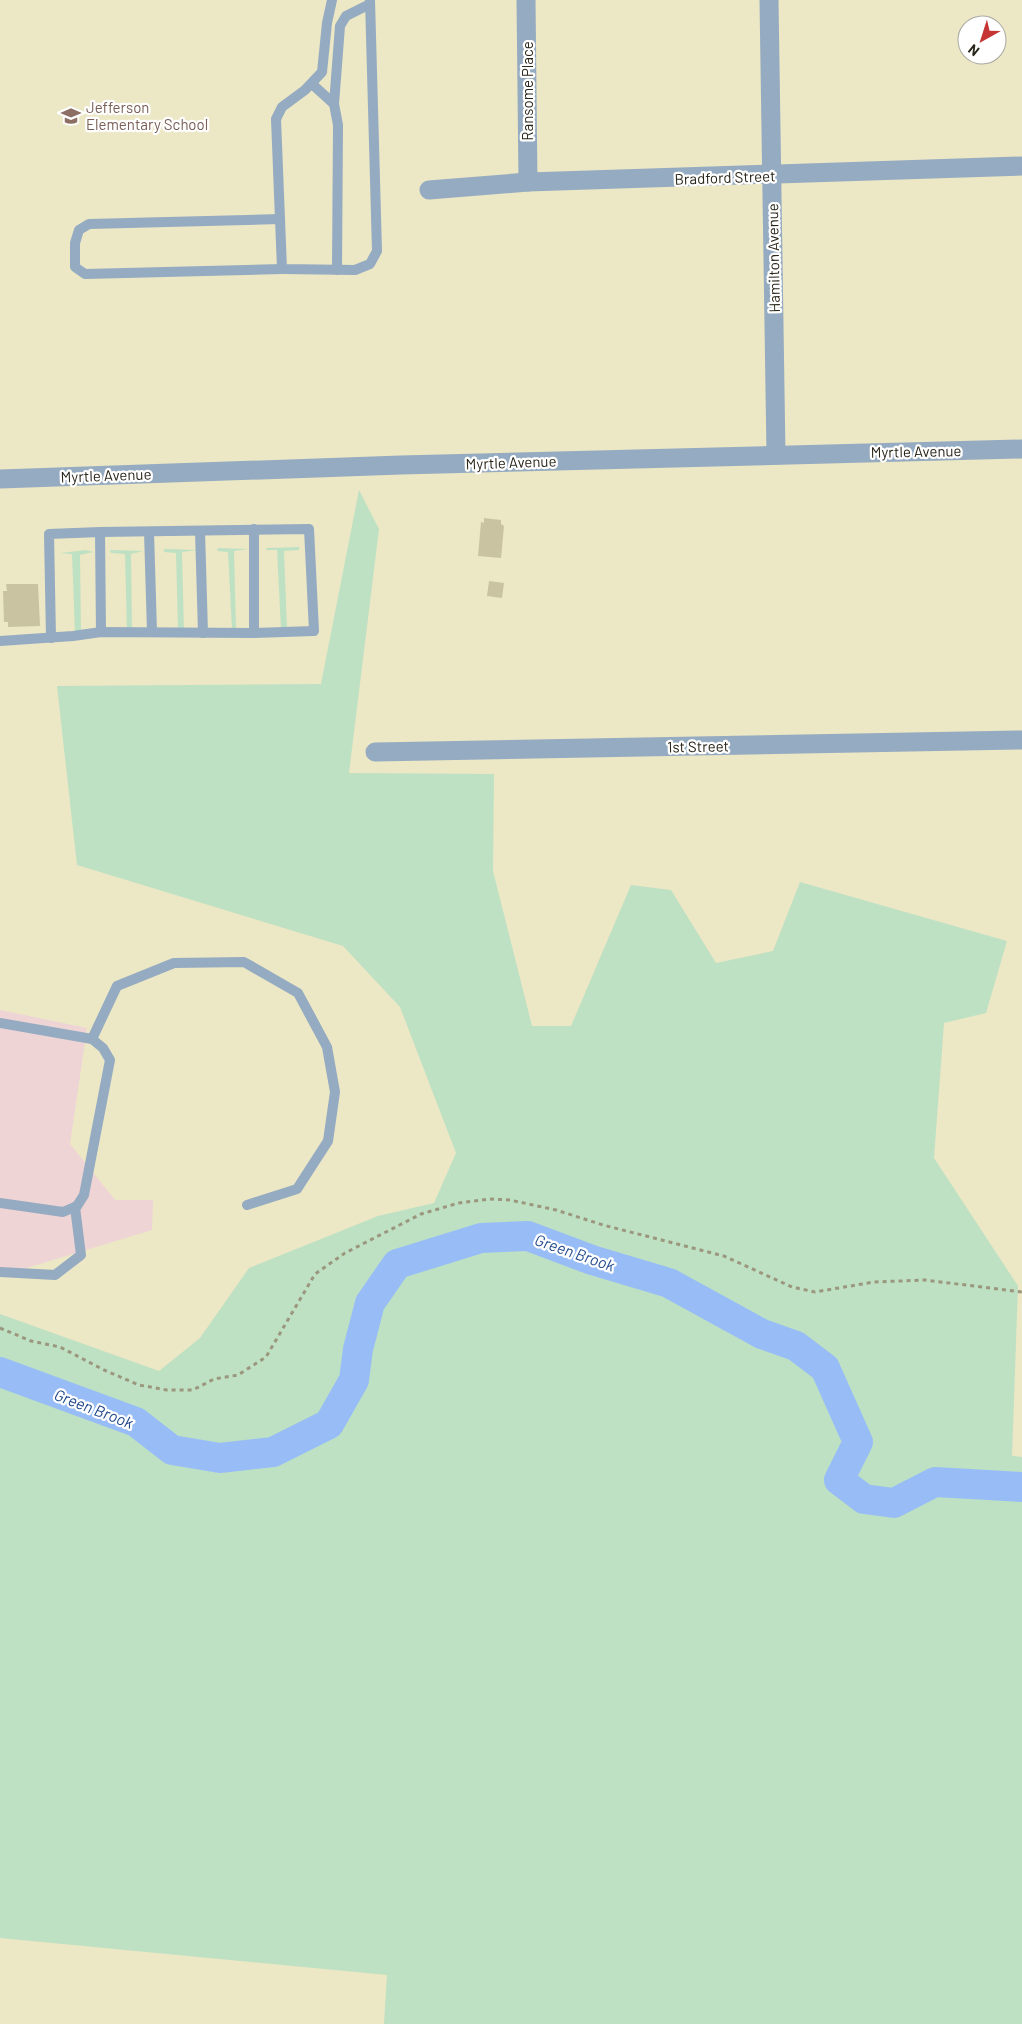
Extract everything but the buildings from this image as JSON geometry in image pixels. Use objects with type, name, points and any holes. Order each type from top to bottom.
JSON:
[{"type":"street","name":"Ransome Place","points":[[526,0],[528,182]]},
{"type":"street","name":"Hamilton Avenue","points":[[769,0],[776,455]]},
{"type":"street","name":"Bradford Street","points":[[429,190],[528,182],[1022,166]]},
{"type":"street","name":"Myrtle Avenue","points":[[0,479],[1022,449]]},
{"type":"street","name":"1st Street","points":[[375,752],[1022,740]]},
{"type":"lane","points":[[282,269],[276,119],[282,107],[312,84],[322,72],[327,22],[332,0]]},
{"type":"lane","points":[[280,219],[90,224],[79,230],[74,243],[75,267],[85,274],[282,269],[337,270],[355,270],[370,264],[376,251],[370,2],[346,16],[340,26],[334,104],[338,125],[337,270]]},
{"type":"lane","points":[[312,84],[334,104]]},
{"type":"lane","points":[[254,529],[254,633]]},
{"type":"lane","points":[[0,641],[51,638],[101,632],[314,632],[309,529],[49,534],[51,638]]},
{"type":"lane","points":[[200,531],[203,633]]},
{"type":"lane","points":[[100,532],[101,632]]},
{"type":"lane","points":[[148,532],[152,632]]},
{"type":"lane","points":[[92,1039],[117,986],[174,963],[244,962],[298,993],[327,1047],[335,1092],[328,1141],[298,1188],[247,1205]]},
{"type":"lane","points":[[0,1023],[92,1039],[103,1048],[110,1060],[84,1195],[75,1207],[64,1212],[0,1203]]},
{"type":"lane","points":[[0,1272],[55,1275],[81,1255],[75,1207]]},
{"type":"path","points":[[0,1328],[31,1341],[60,1347],[104,1370],[139,1385],[167,1390],[194,1390],[214,1379],[238,1375],[266,1357],[315,1274],[345,1253],[422,1214],[459,1203],[489,1199],[510,1200],[556,1210],[603,1226],[724,1256],[792,1287],[815,1292],[874,1282],[925,1280],[1022,1292]]},
{"type":"shaded area","points":[[0,1010],[87,1028],[70,1144],[115,1200],[153,1200],[152,1230],[0,1276]]},
{"type":"green space","points":[[359,490],[379,529],[349,773],[494,774],[493,871],[532,1026],[571,1026],[631,885],[671,890],[716,963],[773,951],[800,882],[1007,941],[986,1013],[944,1023],[934,1158],[1018,1286],[1012,1456],[1022,1457],[1022,2024],[384,2024],[387,1975],[0,1938],[0,1314],[159,1371],[200,1338],[249,1268],[378,1216],[434,1203],[456,1153],[400,1007],[343,946],[77,865],[57,686],[321,684]]},
{"type":"green space","points":[[299,547],[299,550],[284,551],[287,628],[281,629],[277,550],[267,550],[266,548]]},
{"type":"green space","points":[[164,549],[197,550],[182,552],[184,631],[178,630],[176,553],[164,552]]},
{"type":"green space","points":[[217,549],[248,549],[234,551],[236,629],[232,629],[228,552],[218,551]]},
{"type":"green space","points":[[86,550],[93,552],[80,555],[81,633],[75,633],[72,554],[60,553]]},
{"type":"green space","points":[[110,550],[143,551],[131,554],[132,632],[127,632],[125,554],[111,553]]},
{"type":"waterway","name":"Green Brook","points":[[0,1372],[136,1422],[172,1450],[220,1458],[273,1452],[329,1424],[354,1380],[358,1349],[370,1303],[397,1264],[481,1238],[528,1236],[592,1260],[669,1283],[762,1334],[796,1346],[825,1368],[858,1442],[839,1480],[864,1499],[894,1503],[935,1482],[1022,1487]]},
{"type":"place","name":"Jefferson Elementary School","points":[[71,116]]}]
